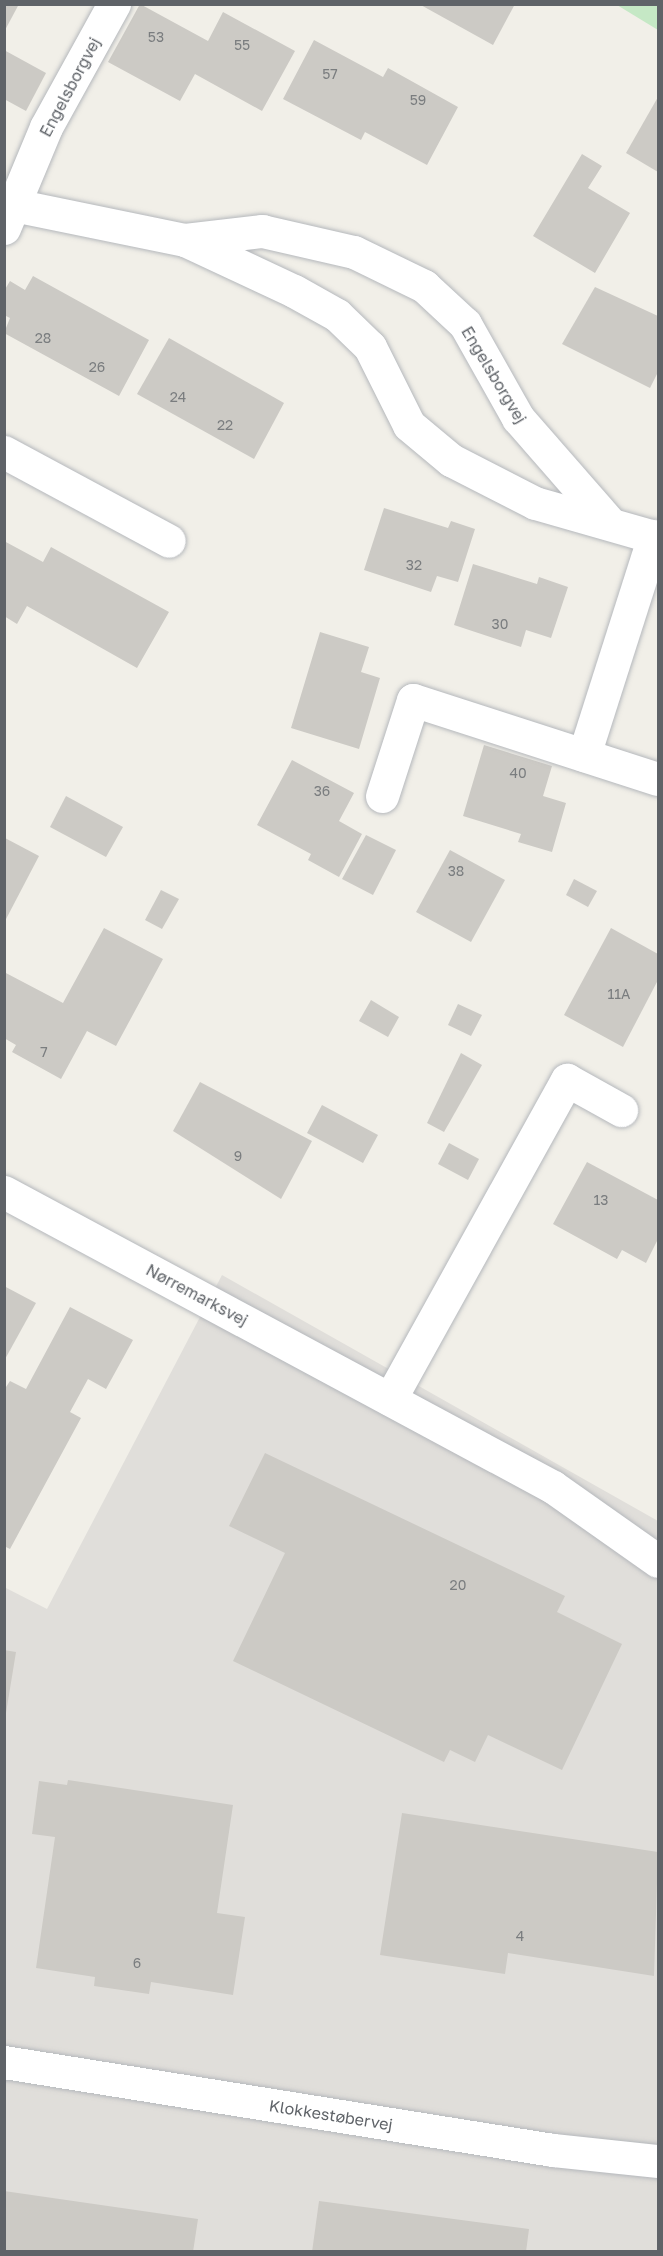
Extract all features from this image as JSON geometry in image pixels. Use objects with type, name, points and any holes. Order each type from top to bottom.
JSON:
[{"type":"street","name":"Engelsborgvej","points":[[114,4],[46,127],[9,212],[185,240],[262,231],[354,252],[424,286],[465,324],[518,418],[607,520]]},
{"type":"street","name":"Engelsborgvej","points":[[185,240],[337,315],[370,347],[409,425],[451,460],[535,503],[607,520],[656,537],[584,755]]},
{"type":"street","points":[[4,452],[170,540]]},
{"type":"street","points":[[382,796],[413,700],[658,779]]},
{"type":"street","points":[[390,1399],[567,1080],[621,1110]]},
{"type":"street","name":"Nørremarksvej","points":[[4,1192],[554,1487],[658,1562]]},
{"type":"street","name":"Klokkestøbervej","points":[[4,2062],[553,2150],[658,2161]]},
{"type":"shaded area","points":[[222,1275],[658,1521],[658,2251],[5,2251],[4,1587],[47,1609]]},
{"type":"green space","points":[[617,5],[658,5],[658,30]]},
{"type":"building","points":[[4,4],[19,4],[4,32]]},
{"type":"building","points":[[140,4],[208,41],[223,12],[295,51],[262,111],[195,74],[180,101],[108,62]]},
{"type":"building","points":[[419,4],[515,4],[493,45]]},
{"type":"building","points":[[314,40],[383,77],[388,68],[458,107],[427,165],[365,132],[361,140],[283,99]]},
{"type":"building","points":[[4,50],[46,73],[26,111],[4,99]]},
{"type":"building","points":[[658,97],[658,172],[626,153]]},
{"type":"building","points":[[582,154],[602,166],[588,188],[630,213],[595,273],[533,236]]},
{"type":"building","points":[[33,276],[149,340],[119,396],[4,333],[10,318],[4,315],[4,291],[10,281],[25,290]]},
{"type":"building","points":[[595,287],[658,316],[658,372],[650,388],[562,344]]},
{"type":"building","points":[[169,338],[284,403],[254,459],[137,394]]},
{"type":"building","points":[[384,508],[448,528],[451,521],[475,529],[458,582],[437,576],[431,592],[364,570]]},
{"type":"building","points":[[4,541],[43,562],[51,547],[169,612],[137,668],[27,606],[17,624],[4,616]]},
{"type":"building","points":[[473,564],[537,584],[539,577],[568,587],[551,638],[526,630],[521,647],[454,625]]},
{"type":"building","points":[[320,632],[369,647],[361,672],[380,678],[359,749],[291,728]]},
{"type":"building","points":[[484,745],[552,766],[543,796],[566,803],[552,852],[518,842],[521,834],[463,816]]},
{"type":"building","points":[[292,760],[354,793],[339,821],[362,834],[339,877],[308,860],[311,854],[257,825]]},
{"type":"building","points":[[66,796],[123,827],[106,857],[50,827]]},
{"type":"building","points":[[366,835],[396,850],[373,895],[342,879]]},
{"type":"building","points":[[5,838],[39,856],[5,921]]},
{"type":"building","points":[[450,850],[505,880],[471,942],[416,912]]},
{"type":"building","points":[[574,879],[597,891],[588,907],[566,895]]},
{"type":"building","points":[[161,890],[179,899],[162,929],[145,920]]},
{"type":"building","points":[[104,928],[163,959],[116,1046],[87,1031],[61,1079],[12,1052],[16,1045],[4,1038],[4,972],[63,1003]]},
{"type":"building","points":[[611,928],[658,954],[658,980],[623,1047],[564,1015]]},
{"type":"building","points":[[371,1000],[399,1017],[388,1037],[359,1021]]},
{"type":"building","points":[[458,1004],[482,1015],[471,1036],[448,1025]]},
{"type":"building","points":[[461,1053],[482,1065],[444,1132],[427,1123]]},
{"type":"building","points":[[200,1082],[312,1141],[281,1199],[173,1131]]},
{"type":"building","points":[[322,1105],[378,1135],[363,1163],[307,1133]]},
{"type":"building","points":[[449,1143],[479,1159],[468,1180],[438,1164]]},
{"type":"building","points":[[587,1162],[658,1200],[658,1239],[646,1263],[622,1250],[617,1259],[553,1224]]},
{"type":"building","points":[[4,1286],[36,1303],[4,1361]]},
{"type":"building","points":[[70,1307],[133,1340],[106,1389],[88,1379],[70,1412],[81,1418],[10,1549],[4,1546],[4,1390],[10,1381],[26,1389]]},
{"type":"building","points":[[265,1453],[565,1596],[557,1612],[622,1644],[562,1770],[488,1735],[475,1762],[450,1750],[444,1762],[233,1661],[285,1553],[229,1526]]},
{"type":"building","points":[[4,1650],[16,1652],[6,1713],[4,1713]]},
{"type":"building","points":[[68,1780],[233,1805],[217,1913],[245,1917],[233,1995],[151,1982],[149,1994],[94,1986],[95,1977],[36,1968],[55,1837],[32,1834],[39,1781],[67,1785]]},
{"type":"building","points":[[402,1813],[658,1852],[654,1976],[508,1953],[505,1974],[380,1955]]},
{"type":"building","points":[[4,2191],[198,2219],[193,2252],[4,2252]]},
{"type":"building","points":[[319,2201],[529,2229],[526,2252],[312,2252]]}]
